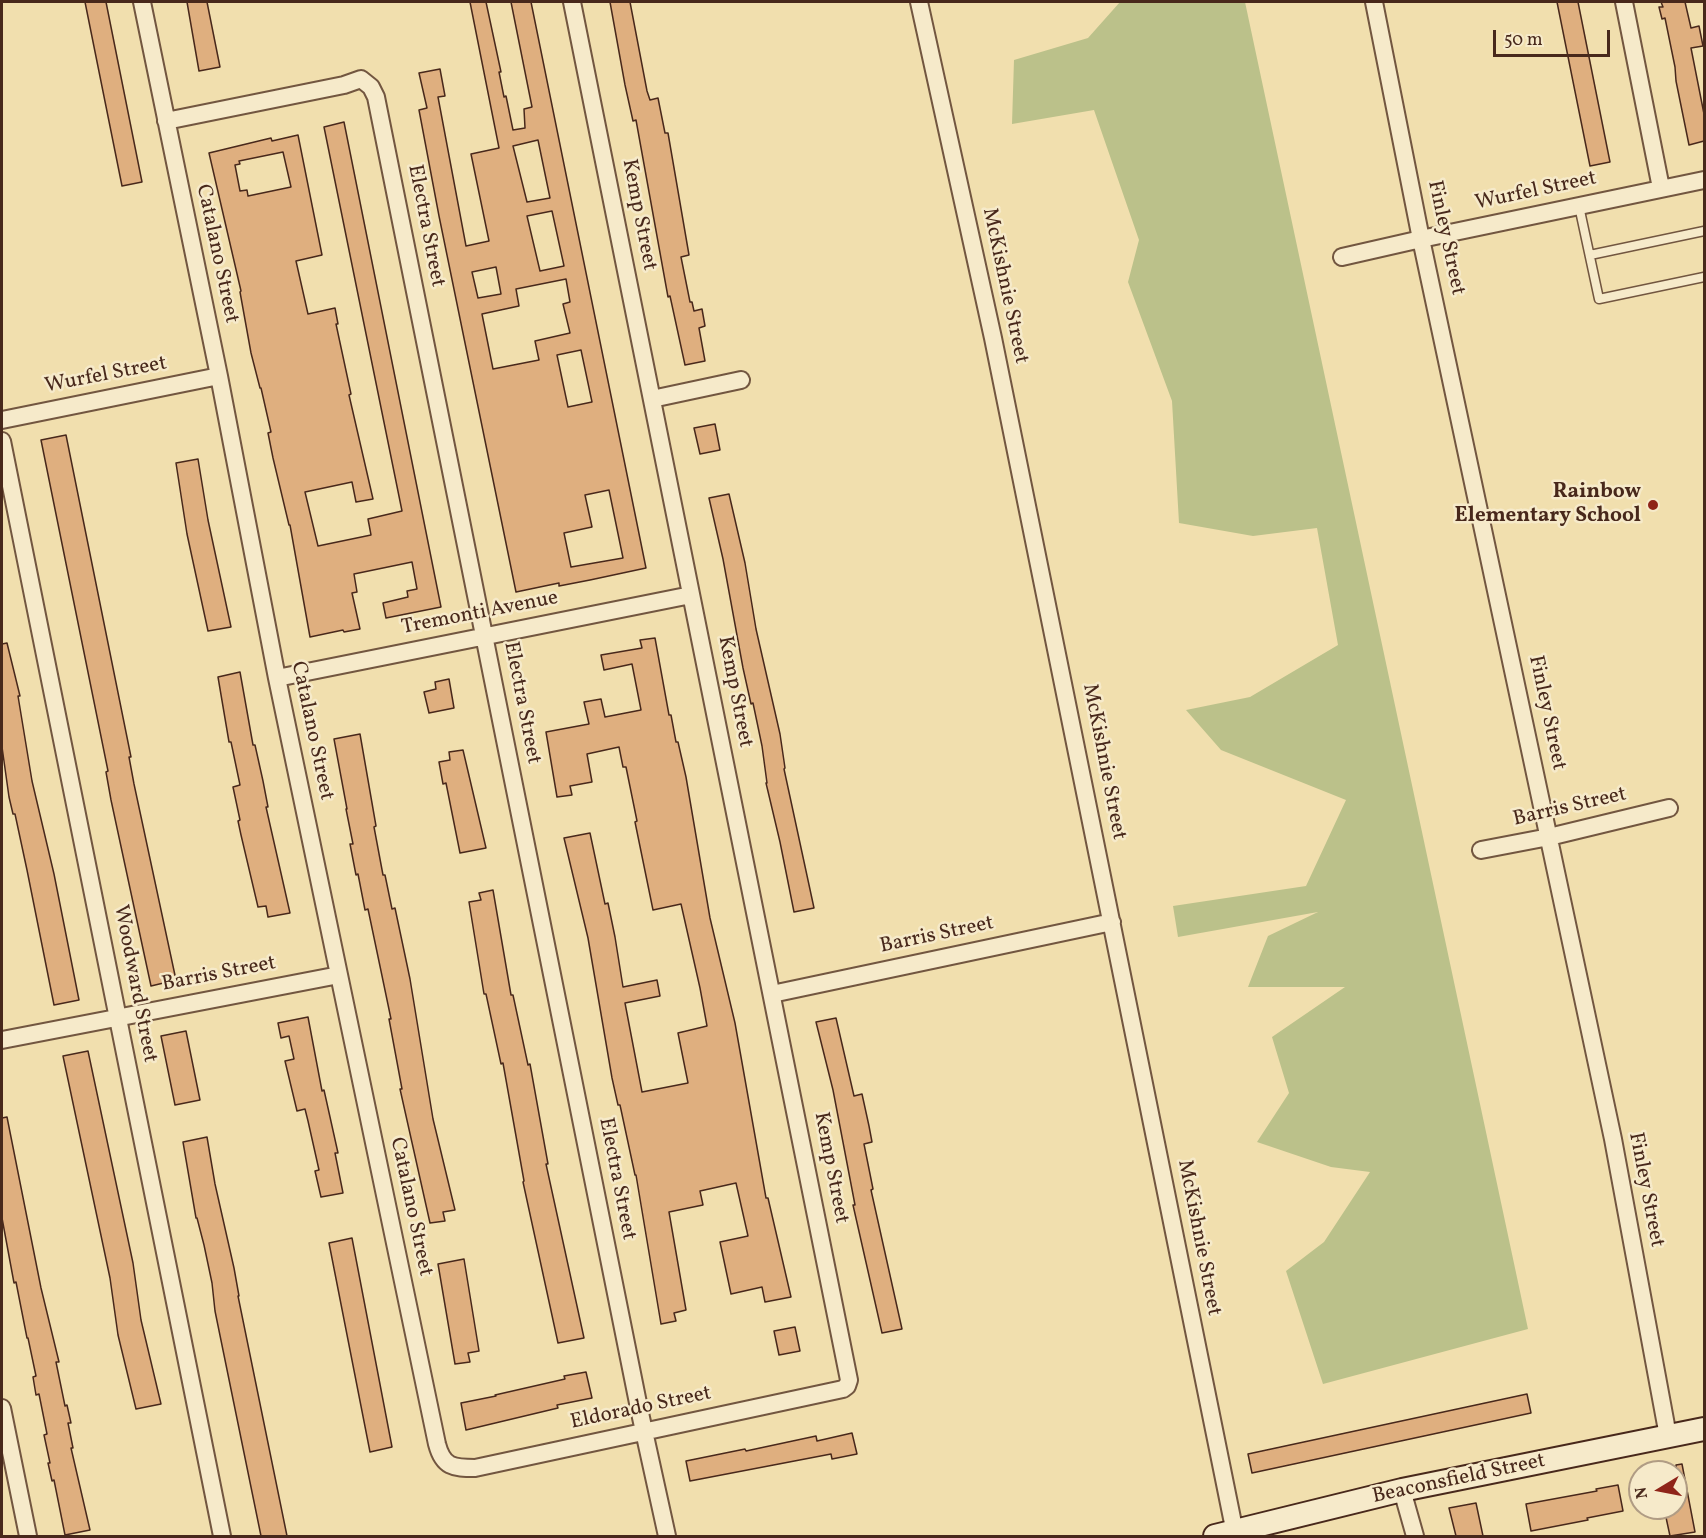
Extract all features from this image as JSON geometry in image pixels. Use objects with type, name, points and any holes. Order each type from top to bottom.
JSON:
[{"type":"street","name":"Catalano Street","points":[[142,2],[219,376],[277,678],[437,1444],[440,1456],[448,1465]]},
{"type":"street","name":"Kemp Street","points":[[572,2],[849,1380],[848,1386],[843,1389]]},
{"type":"street","name":"McKishnie Street","points":[[919,2],[993,338],[1112,922],[1225,1535]]},
{"type":"street","name":"Finley Street","points":[[1374,2],[1421,238],[1613,1139],[1668,1436]]},
{"type":"street","points":[[1624,2],[1661,188]]},
{"type":"street","name":"Electra Street","points":[[166,121],[344,85],[361,79],[371,87],[376,97],[667,1536]]},
{"type":"street","name":"Wurfel Street","points":[[1342,257],[1421,238],[1704,180]]},
{"type":"street","name":"Wurfel Street","points":[[2,420],[219,376]]},
{"type":"street","points":[[652,399],[741,380]]},
{"type":"street","name":"Woodward Street","points":[[2,441],[222,1536]]},
{"type":"street","name":"Tremonti Avenue","points":[[277,678],[691,595]]},
{"type":"street","name":"Barris Street","points":[[1480,850],[1549,837],[1669,808]]},
{"type":"street","name":"Barris Street","points":[[772,994],[1112,922]]},
{"type":"street","name":"Barris Street","points":[[2,1040],[339,975]]},
{"type":"street","name":"Eldorado Street","points":[[448,1465],[475,1468],[843,1389]]},
{"type":"street","points":[[2,1407],[28,1536]]},
{"type":"street","name":"Beaconsfield Street","points":[[1225,1535],[1402,1490],[1704,1429]]},
{"type":"street","points":[[1402,1490],[1414,1536]]},
{"type":"lane","points":[[1579,206],[1599,299],[1704,277]]},
{"type":"lane","points":[[1590,255],[1704,231]]},
{"type":"green space","points":[[1120,2],[1245,2],[1528,1329],[1323,1384],[1286,1271],[1324,1242],[1370,1172],[1331,1167],[1257,1142],[1289,1093],[1272,1037],[1345,987],[1248,987],[1268,936],[1318,912],[1178,937],[1173,906],[1306,886],[1346,800],[1221,750],[1186,710],[1250,697],[1338,645],[1317,528],[1253,536],[1179,523],[1172,401],[1128,282],[1139,240],[1094,110],[1012,124],[1014,60],[1088,38]]},
{"type":"building","points":[[85,2],[106,2],[142,182],[122,186]]},
{"type":"building","points":[[187,2],[207,2],[220,67],[199,71]]},
{"type":"building","points":[[470,2],[486,2],[504,97],[506,96],[513,130],[525,128],[524,109],[532,107],[511,2],[531,2],[646,568],[559,586],[559,583],[516,592],[419,110],[427,108],[419,73],[440,69],[445,96],[438,97],[466,246],[489,241],[471,154],[499,148]],"holes":[[[538,140],[550,198],[527,202],[513,146]],[[552,211],[564,266],[540,271],[527,216]],[[496,267],[501,294],[478,298],[472,272]],[[566,279],[570,302],[563,304],[570,333],[535,341],[539,360],[493,369],[482,314],[519,306],[516,289]],[[581,350],[592,402],[568,407],[557,355]],[[609,490],[623,558],[571,567],[564,533],[592,527],[585,495]]]},
{"type":"building","points":[[610,2],[630,2],[647,91],[650,100],[658,98],[665,133],[668,133],[689,255],[681,257],[690,302],[692,302],[694,311],[702,309],[705,326],[699,328],[705,361],[685,365],[670,296],[668,297],[636,120],[633,121],[625,85]]},
{"type":"building","points":[[1557,2],[1578,2],[1610,162],[1590,166]]},
{"type":"building","points":[[1661,2],[1685,2],[1691,28],[1699,26],[1703,46],[1691,48],[1704,114],[1704,141],[1689,145],[1665,18],[1662,19],[1659,7],[1663,7]]},
{"type":"building","points":[[344,122],[441,607],[386,618],[383,603],[408,597],[407,591],[417,589],[412,562],[354,574],[357,592],[352,593],[360,629],[310,637],[290,525],[268,433],[271,432],[251,353],[241,291],[209,153],[271,138],[272,141],[298,135],[322,255],[296,261],[308,314],[335,308],[338,324],[336,324],[351,394],[349,395],[373,499],[356,502],[352,482],[305,492],[318,546],[371,535],[368,519],[402,511],[324,127]],"holes":[[[283,152],[291,187],[248,196],[247,190],[240,191],[235,165],[240,164],[239,161]]]},
{"type":"building","points":[[715,424],[720,450],[700,454],[694,428]]},
{"type":"building","points":[[66,435],[131,757],[129,757],[134,784],[176,980],[151,986],[111,800],[106,772],[108,771],[41,440]]},
{"type":"building","points":[[198,459],[208,520],[231,627],[208,631],[187,534],[176,463]]},
{"type":"building","points":[[729,494],[814,908],[794,912],[766,783],[762,746],[743,668],[709,498]]},
{"type":"building","points":[[655,638],[669,715],[671,715],[686,777],[710,918],[735,1023],[766,1198],[768,1198],[791,1297],[765,1302],[762,1287],[731,1294],[720,1242],[748,1236],[736,1183],[700,1191],[703,1205],[669,1212],[686,1310],[674,1313],[676,1321],[661,1324],[636,1175],[612,1078],[588,938],[564,838],[590,833],[605,904],[608,903],[623,987],[657,980],[660,996],[625,1003],[642,1092],[688,1083],[678,1033],[707,1026],[700,988],[681,904],[653,910],[626,767],[623,767],[619,747],[587,754],[592,782],[570,786],[572,795],[557,797],[546,732],[589,724],[584,702],[601,699],[605,717],[641,710],[632,664],[604,670],[601,655],[642,648],[640,640]]},
{"type":"building","points":[[7,643],[20,696],[18,696],[32,781],[54,874],[79,1000],[54,1005],[15,814],[13,814],[9,797],[2,747],[2,644]]},
{"type":"building","points":[[240,672],[253,745],[255,745],[263,781],[268,807],[266,807],[290,913],[268,917],[266,906],[258,907],[238,821],[240,820],[233,787],[240,785],[231,742],[229,742],[218,677]]},
{"type":"building","points":[[449,679],[454,708],[429,713],[424,692],[436,689],[435,682]]},
{"type":"building","points":[[360,734],[383,875],[385,875],[392,909],[395,908],[410,979],[433,1119],[455,1210],[443,1212],[445,1221],[430,1223],[400,1089],[402,1089],[389,1019],[391,1019],[368,909],[365,910],[350,844],[353,844],[334,739]]},
{"type":"building","points":[[463,750],[486,848],[460,853],[446,783],[443,784],[439,762],[450,760],[449,752]]},
{"type":"building","points":[[493,890],[511,995],[513,995],[528,1065],[530,1064],[548,1164],[546,1164],[584,1338],[558,1343],[523,1182],[503,1063],[501,1064],[486,994],[484,994],[469,902],[481,900],[479,893]]},
{"type":"building","points":[[308,1017],[322,1091],[324,1090],[338,1153],[335,1153],[343,1193],[321,1197],[315,1171],[319,1170],[305,1109],[297,1111],[285,1061],[294,1059],[289,1036],[281,1038],[278,1023]]},
{"type":"building","points":[[836,1018],[854,1096],[862,1094],[869,1126],[872,1142],[864,1144],[873,1189],[871,1190],[902,1329],[882,1333],[853,1205],[855,1205],[833,1090],[816,1022]]},
{"type":"building","points":[[186,1031],[200,1100],[175,1105],[161,1036]]},
{"type":"building","points":[[88,1051],[133,1263],[141,1320],[161,1404],[136,1409],[118,1335],[110,1278],[63,1056]]},
{"type":"building","points":[[7,1117],[41,1288],[59,1362],[56,1362],[71,1423],[68,1423],[73,1448],[71,1448],[90,1530],[65,1535],[54,1480],[52,1481],[48,1463],[50,1463],[44,1435],[47,1434],[39,1394],[36,1395],[33,1377],[36,1376],[16,1282],[14,1283],[2,1218],[2,1118]]},
{"type":"building","points":[[207,1137],[287,1536],[261,1536],[215,1311],[212,1283],[196,1218],[183,1142]]},
{"type":"building","points":[[352,1238],[392,1447],[370,1452],[329,1243]]},
{"type":"building","points":[[464,1259],[479,1351],[468,1353],[470,1362],[455,1364],[438,1264]]},
{"type":"building","points":[[795,1327],[800,1351],[779,1355],[774,1331]]},
{"type":"building","points":[[586,1372],[592,1398],[557,1405],[558,1408],[466,1430],[461,1403]]},
{"type":"building","points":[[1527,1394],[1531,1413],[1252,1473],[1248,1454]]},
{"type":"building","points":[[852,1433],[857,1454],[832,1459],[831,1454],[690,1481],[686,1461],[816,1436],[817,1441]]},
{"type":"building","points":[[1618,1485],[1623,1511],[1531,1531],[1526,1504]]},
{"type":"building","points":[[1688,1495],[1695,1532],[1670,1536],[1667,1520],[1688,1520]]},
{"type":"building","points":[[1476,1503],[1483,1536],[1456,1536],[1449,1508]]},
{"type":"place","name":"Rainbow Elementary School","points":[[1653,505]]}]
